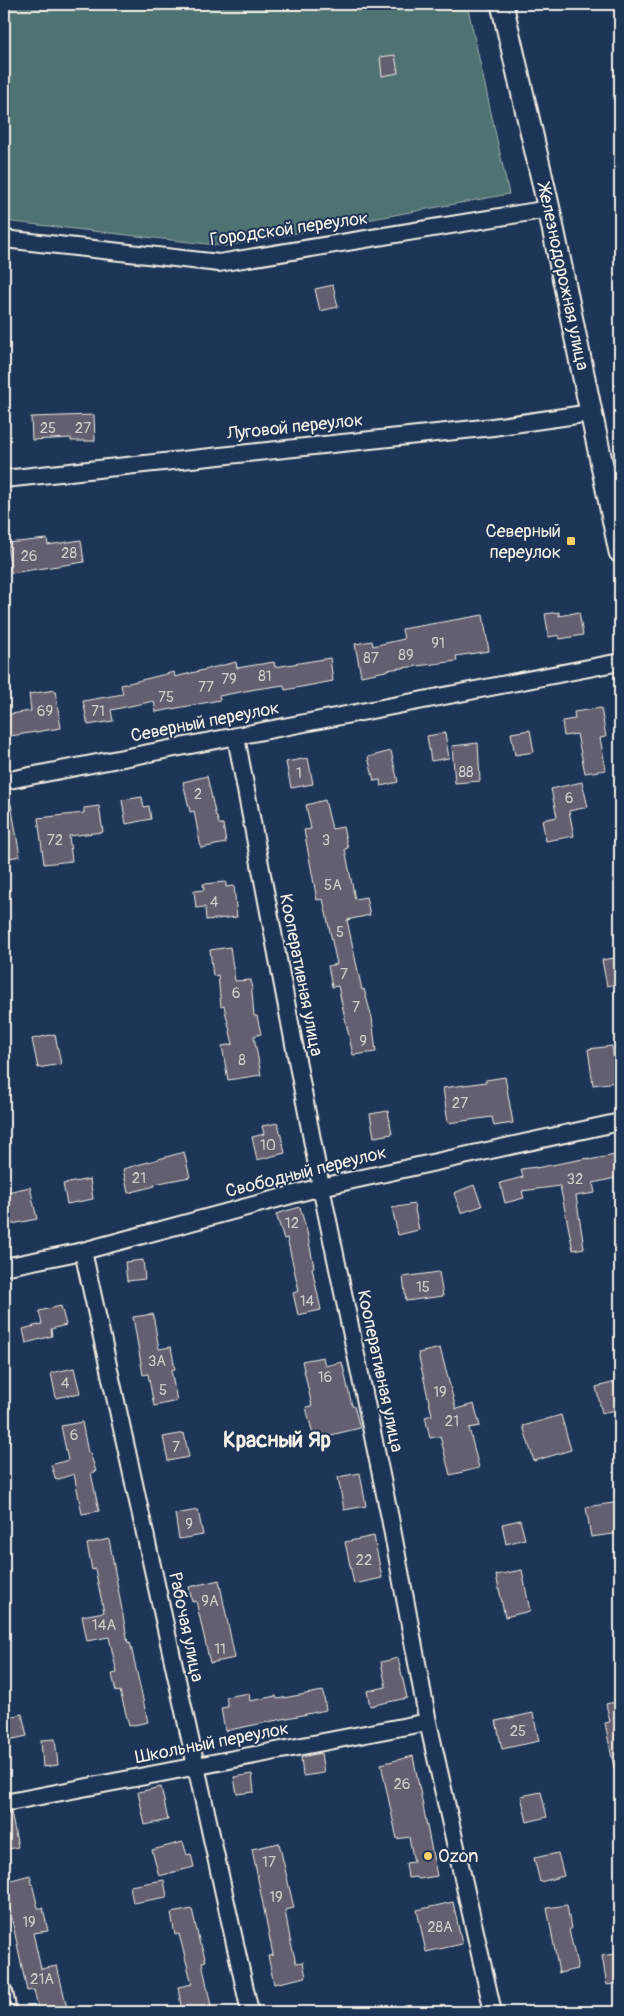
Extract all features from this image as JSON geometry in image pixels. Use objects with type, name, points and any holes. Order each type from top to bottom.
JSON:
[{"type":"main road","name":"Железнодорожная улица","points":[[502,4],[549,209],[620,552]]},
{"type":"street","name":"Городской переулок","points":[[4,239],[218,263],[549,209]]},
{"type":"street","name":"Луговой переулок","points":[[4,478],[483,428],[591,413]]},
{"type":"street","name":"Северный переулок","points":[[4,781],[620,662]]},
{"type":"street","name":"Кооперативная улица","points":[[236,737],[321,1187],[390,1518],[428,1722],[493,2012]]},
{"type":"street","name":"Свободный переулок","points":[[4,1268],[83,1251],[321,1187],[620,1122]]},
{"type":"street","name":"Рабочая улица","points":[[83,1251],[250,2012]]},
{"type":"street","name":"Школьный переулок","points":[[4,1803],[428,1722]]},
{"type":"street","points":[[4,1992],[8,2012]]},
{"type":"green space","points":[[4,4],[467,4],[509,194],[225,246],[4,221]]},
{"type":"building","points":[[395,55],[398,73],[382,76],[380,57]]},
{"type":"building","points":[[333,285],[338,307],[320,311],[315,289]]},
{"type":"building","points":[[94,415],[95,441],[71,441],[71,438],[32,440],[31,417]]},
{"type":"building","points":[[47,539],[48,545],[81,540],[84,562],[11,573],[7,543]]},
{"type":"building","points":[[559,612],[559,616],[579,612],[583,635],[560,639],[559,635],[549,637],[545,614]]},
{"type":"building","points":[[483,615],[489,651],[456,656],[457,661],[386,670],[361,676],[355,644],[372,641],[373,646],[404,639],[402,629]]},
{"type":"building","points":[[330,658],[333,681],[285,690],[284,685],[256,689],[219,696],[220,700],[156,712],[154,701],[111,710],[113,721],[88,725],[83,701],[123,694],[121,685],[174,672],[175,677],[236,662],[237,668],[274,662],[275,667]]},
{"type":"building","points":[[55,690],[61,728],[4,737],[4,715],[31,711],[29,694]]},
{"type":"building","points":[[601,708],[606,737],[600,738],[606,770],[585,773],[577,734],[564,736],[562,721],[575,719],[574,712]]},
{"type":"building","points":[[530,730],[534,752],[515,755],[511,733]]},
{"type":"building","points":[[445,733],[449,758],[431,761],[427,736]]},
{"type":"building","points":[[478,743],[480,781],[455,783],[452,746]]},
{"type":"building","points":[[391,751],[398,782],[381,786],[380,780],[374,781],[368,757]]},
{"type":"building","points":[[308,758],[313,784],[291,788],[286,762]]},
{"type":"building","points":[[207,776],[216,817],[219,824],[223,824],[226,843],[201,848],[194,811],[190,812],[183,782]]},
{"type":"building","points":[[582,782],[588,807],[569,811],[574,836],[546,841],[542,820],[557,817],[551,789]]},
{"type":"building","points":[[142,797],[144,807],[149,806],[151,819],[126,824],[122,800]]},
{"type":"building","points":[[325,800],[332,829],[343,827],[348,848],[345,849],[355,899],[366,897],[370,915],[347,920],[362,990],[364,989],[372,1018],[376,1052],[353,1055],[338,986],[332,987],[328,966],[337,964],[323,899],[317,900],[304,830],[311,829],[306,805]]},
{"type":"building","points":[[11,804],[20,856],[4,859],[4,805]]},
{"type":"building","points":[[99,806],[103,832],[69,836],[72,861],[44,864],[38,818],[84,813],[84,808]]},
{"type":"building","points":[[226,882],[226,887],[234,886],[237,917],[206,920],[205,907],[196,908],[194,891],[204,890],[203,884]]},
{"type":"building","points":[[230,947],[235,981],[251,980],[254,1016],[257,1016],[261,1034],[254,1036],[261,1075],[228,1080],[222,1046],[233,1044],[224,1006],[221,1007],[218,975],[213,976],[210,950]]},
{"type":"building","points":[[620,957],[620,983],[607,986],[602,960]]},
{"type":"building","points":[[55,1034],[61,1064],[38,1068],[32,1039]]},
{"type":"building","points":[[612,1046],[617,1082],[593,1085],[588,1049]]},
{"type":"building","points":[[505,1077],[513,1123],[494,1126],[492,1117],[448,1123],[443,1088],[486,1082],[486,1080]]},
{"type":"building","points":[[388,1111],[392,1134],[374,1137],[370,1114]]},
{"type":"building","points":[[278,1123],[285,1153],[257,1160],[252,1137],[264,1134],[262,1126]]},
{"type":"building","points":[[184,1152],[190,1177],[154,1184],[155,1186],[128,1193],[123,1169]]},
{"type":"building","points":[[620,1154],[620,1177],[593,1183],[595,1193],[576,1196],[584,1248],[573,1250],[560,1186],[522,1191],[524,1198],[505,1203],[500,1183],[523,1177],[521,1169]]},
{"type":"building","points":[[90,1179],[93,1199],[67,1204],[63,1184]]},
{"type":"building","points":[[474,1185],[482,1206],[461,1213],[454,1193]]},
{"type":"building","points":[[30,1187],[37,1219],[7,1225],[4,1207],[10,1206],[7,1192]]},
{"type":"building","points":[[414,1204],[419,1230],[398,1235],[392,1208]]},
{"type":"building","points":[[300,1207],[307,1232],[321,1310],[298,1315],[293,1293],[299,1291],[287,1238],[284,1239],[276,1214]]},
{"type":"building","points":[[143,1260],[145,1279],[127,1281],[125,1262]]},
{"type":"building","points":[[439,1272],[443,1296],[406,1301],[403,1277]]},
{"type":"building","points":[[61,1306],[66,1325],[51,1329],[52,1336],[26,1343],[23,1329],[42,1324],[39,1311]]},
{"type":"building","points":[[153,1314],[159,1349],[171,1347],[175,1369],[171,1370],[177,1401],[154,1406],[148,1374],[143,1375],[133,1317]]},
{"type":"building","points":[[440,1348],[456,1409],[474,1404],[480,1426],[469,1428],[479,1468],[450,1475],[440,1436],[430,1438],[425,1417],[432,1415],[418,1353]]},
{"type":"building","points":[[323,1357],[325,1366],[342,1362],[352,1406],[354,1406],[360,1428],[314,1439],[306,1407],[312,1406],[302,1361]]},
{"type":"building","points":[[74,1368],[80,1393],[56,1398],[51,1373]]},
{"type":"building","points":[[620,1381],[620,1409],[602,1413],[596,1387]]},
{"type":"building","points":[[561,1415],[571,1450],[534,1461],[523,1426]]},
{"type":"building","points":[[82,1422],[88,1453],[90,1453],[96,1471],[91,1473],[99,1511],[82,1514],[74,1474],[56,1480],[51,1465],[68,1460],[61,1426]]},
{"type":"building","points":[[184,1433],[189,1457],[168,1461],[163,1437]]},
{"type":"building","points":[[360,1473],[366,1506],[344,1510],[338,1477]]},
{"type":"building","points":[[620,1502],[620,1533],[591,1537],[586,1507]]},
{"type":"building","points":[[198,1510],[203,1535],[179,1539],[175,1514]]},
{"type":"building","points":[[520,1520],[525,1539],[506,1544],[502,1524]]},
{"type":"building","points":[[374,1536],[382,1578],[354,1584],[345,1542]]},
{"type":"building","points":[[109,1539],[128,1643],[130,1642],[148,1722],[129,1726],[120,1691],[116,1692],[112,1674],[117,1673],[109,1637],[87,1641],[82,1616],[104,1612],[95,1569],[92,1570],[87,1544]]},
{"type":"building","points":[[522,1570],[530,1611],[505,1617],[496,1575]]},
{"type":"building","points":[[219,1580],[235,1658],[210,1663],[196,1601],[192,1602],[189,1587]]},
{"type":"building","points":[[398,1658],[407,1698],[370,1706],[367,1691],[386,1687],[381,1662]]},
{"type":"building","points":[[323,1691],[326,1710],[225,1731],[221,1708],[228,1707],[226,1697],[249,1693],[250,1701],[276,1696],[277,1699]]},
{"type":"building","points":[[620,1701],[620,1767],[614,1768],[605,1723],[610,1722],[606,1704]]},
{"type":"building","points":[[533,1713],[539,1741],[502,1749],[496,1721]]},
{"type":"building","points":[[22,1714],[27,1736],[4,1741],[4,1718]]},
{"type":"building","points":[[55,1739],[58,1765],[43,1767],[41,1740]]},
{"type":"building","points":[[321,1753],[324,1773],[303,1776],[301,1757]]},
{"type":"building","points":[[413,1756],[437,1876],[419,1879],[416,1877],[408,1878],[406,1863],[414,1862],[409,1837],[397,1839],[381,1764]]},
{"type":"building","points":[[252,1774],[254,1792],[237,1794],[234,1777]]},
{"type":"building","points":[[161,1787],[168,1820],[145,1825],[138,1792]]},
{"type":"building","points":[[541,1792],[547,1817],[527,1822],[521,1796]]},
{"type":"building","points":[[11,1812],[18,1847],[4,1850],[4,1813]]},
{"type":"building","points":[[183,1842],[187,1855],[191,1854],[194,1867],[159,1876],[152,1850]]},
{"type":"building","points":[[279,1843],[294,1908],[285,1910],[290,1939],[296,1963],[303,1962],[306,1977],[274,1984],[268,1956],[273,1955],[252,1849]]},
{"type":"building","points":[[558,1853],[564,1876],[540,1882],[534,1858]]},
{"type":"building","points":[[30,1875],[38,1908],[43,1908],[48,1931],[33,1933],[41,1969],[57,1966],[68,2012],[39,2012],[34,1990],[27,1991],[4,1882]]},
{"type":"building","points":[[164,1880],[167,1897],[133,1903],[130,1886]]},
{"type":"building","points":[[453,1902],[462,1944],[426,1952],[417,1910]]},
{"type":"building","points":[[567,1905],[571,1929],[569,1930],[578,1969],[559,1973],[547,1908]]},
{"type":"building","points":[[192,1909],[200,1945],[206,1961],[202,1962],[212,2011],[182,2012],[178,1987],[192,1984],[179,1934],[175,1935],[171,1913]]},
{"type":"building","points":[[620,1953],[620,1983],[607,1985],[602,1956]]},
{"type":"place","name":"Северный переулок","points":[[571,541]]},
{"type":"place","name":"Ozon","points":[[428,1856]]},
{"type":"district","name":"Красный Яр","points":[[277,1440]]}]
